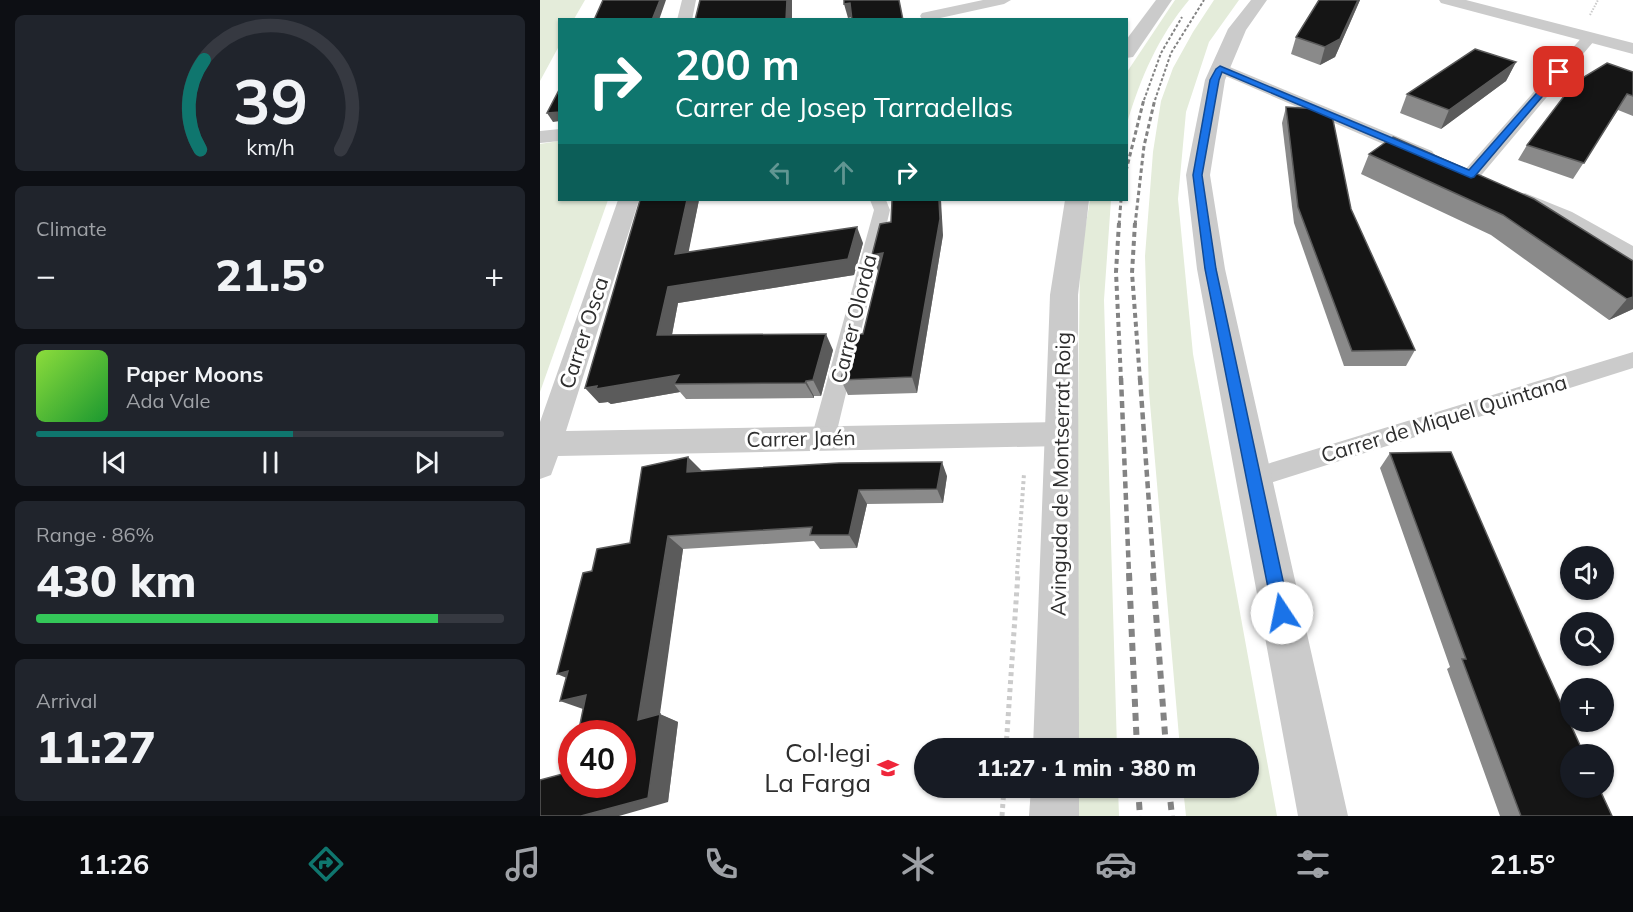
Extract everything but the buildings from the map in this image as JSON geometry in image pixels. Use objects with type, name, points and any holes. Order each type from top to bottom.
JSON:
[{"type":"street","points":[[684,18],[689,0]]},
{"type":"street","points":[[924,0],[928,18],[1004,0]]},
{"type":"street","points":[[1128,50],[1164,0]]},
{"type":"street","points":[[1259,0],[1237,29],[1215,80],[1198,175],[1211,269],[1323,816]]},
{"type":"street","points":[[1447,0],[1633,49]]},
{"type":"street","points":[[1471,175],[1589,38]]},
{"type":"street","points":[[1220,69],[1491,184]]},
{"type":"street","points":[[540,137],[558,135]]},
{"type":"street","points":[[1512,193],[1564,217],[1633,256]]},
{"type":"street","name":"Carrer Osca","points":[[542,452],[628,201]]},
{"type":"street","name":"Carrer Olorda","points":[[823,439],[882,210],[878,201]]},
{"type":"street","name":"Avinguda de Montserrat Roig","points":[[1056,738],[1064,295],[1077,201]]},
{"type":"street","name":"Carrer de Miquel Quintana","points":[[1254,478],[1633,360]]},
{"type":"street","name":"Carrer Jaén","points":[[542,452],[823,439],[1062,434]]},
{"type":"street","points":[[1054,816],[1055,798]]},
{"type":"path","points":[[1002,816],[1003,798]]},
{"type":"green space","points":[[540,0],[585,0],[575,18],[558,18],[558,48],[540,81]]},
{"type":"green space","points":[[1175,0],[1189,0],[1159,43],[1138,90],[1128,120],[1128,70]]},
{"type":"green space","points":[[1214,0],[1239,0],[1209,42],[1186,112],[1178,199],[1193,354],[1277,816],[1186,816],[1184,798],[1259,798],[1259,738],[1179,738],[1149,392],[1145,256],[1153,152],[1161,101],[1173,68]]},
{"type":"green space","points":[[558,141],[558,201],[608,201],[540,392],[540,144]]},
{"type":"green space","points":[[1090,201],[1111,201],[1104,300],[1117,738],[1074,738],[1080,260]]},
{"type":"green space","points":[[1074,798],[1118,798],[1119,816],[1073,816]]},
{"type":"railway","points":[[1155,100],[1171,53],[1204,0]]},
{"type":"railway","points":[[1144,100],[1161,53],[1182,17]]},
{"type":"railway","points":[[1128,163],[1144,99]]},
{"type":"railway","points":[[1135,225],[1144,146],[1155,99]]},
{"type":"railway","points":[[1119,225],[1121,201]]},
{"type":"railway","points":[[1119,223],[1116,272],[1121,380]]},
{"type":"railway","points":[[1135,223],[1132,273],[1140,380]]},
{"type":"railway","points":[[1121,378],[1129,574]]},
{"type":"railway","points":[[1140,378],[1154,574]]},
{"type":"railway","points":[[1129,573],[1137,738]]},
{"type":"railway","points":[[1153,573],[1165,738]]},
{"type":"railway","points":[[1139,798],[1140,816]]},
{"type":"railway","points":[[1170,798],[1172,816]]},
{"type":"place","name":"Col·legi La Farga","points":[[888,768]]},
{"type":"route","points":[[1282,613],[1211,269],[1198,175],[1215,80],[1220,69],[1471,175],[1559,72]]}]
